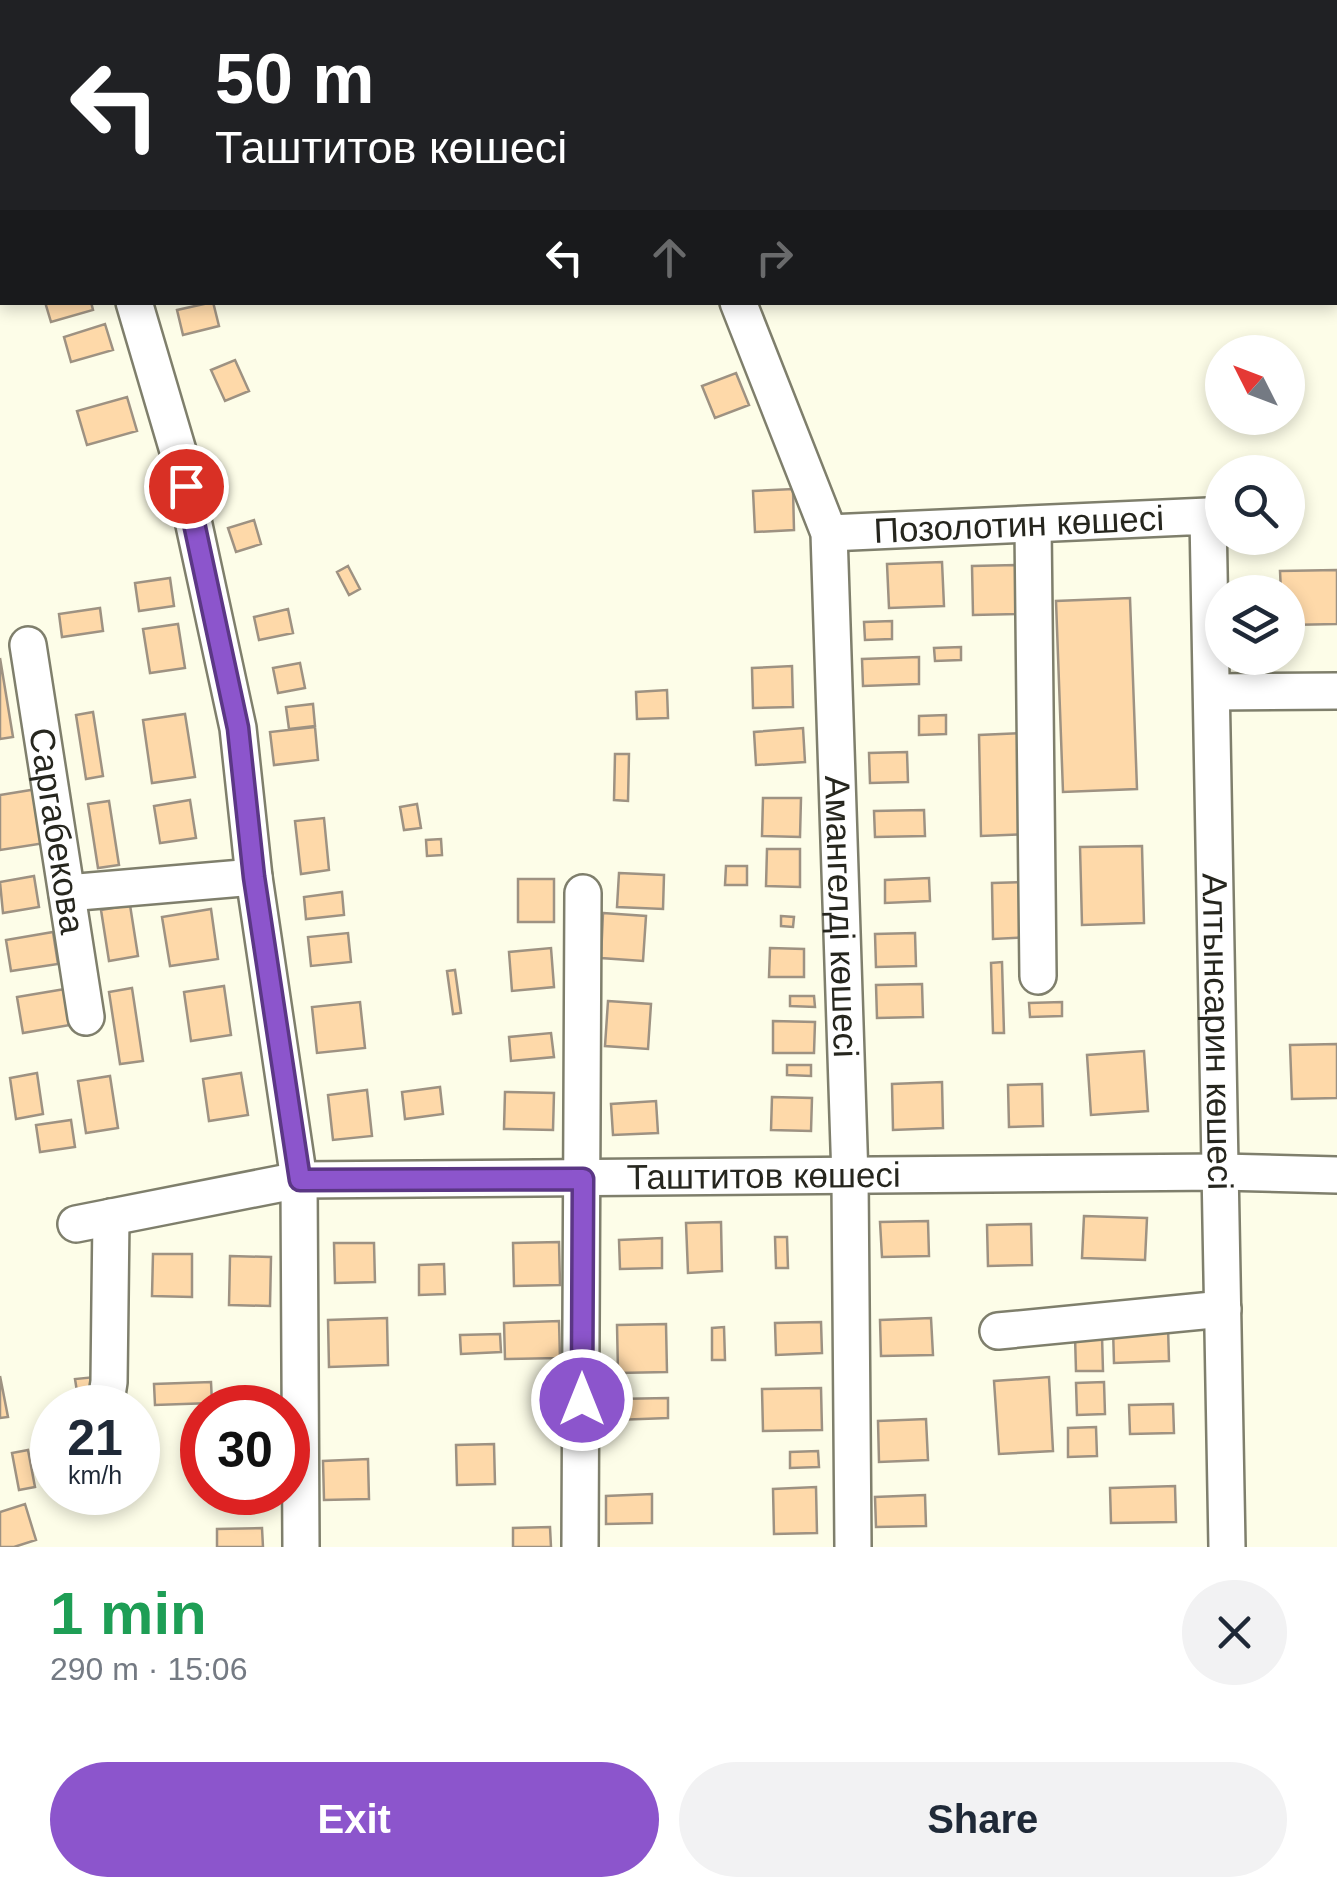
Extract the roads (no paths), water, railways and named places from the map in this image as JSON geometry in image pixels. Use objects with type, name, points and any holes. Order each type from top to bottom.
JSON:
[{"type":"street","points":[[135,305],[178,451],[238,728],[254,877],[300,1180],[301,1547]]},
{"type":"street","name":"Амангелді көшесі","points":[[739,305],[829,533],[850,1178],[852,1547]]},
{"type":"street","name":"Позолотин көшесі","points":[[829,533],[1205,516]]},
{"type":"street","points":[[1033,526],[1038,976]]},
{"type":"street","name":"Алтынсарин көшесі","points":[[1209,555],[1227,1547]]},
{"type":"street","name":"Саргабекова","points":[[28,645],[86,1018]]},
{"type":"street","points":[[1212,692],[1337,691]]},
{"type":"street","points":[[67,893],[254,877]]},
{"type":"street","points":[[580,1547],[583,893]]},
{"type":"street","name":"Таштитов көшесі","points":[[76,1224],[300,1180],[1337,1174]]},
{"type":"street","points":[[109,1385],[110,1217]]},
{"type":"street","points":[[998,1331],[1223,1309]]}]
